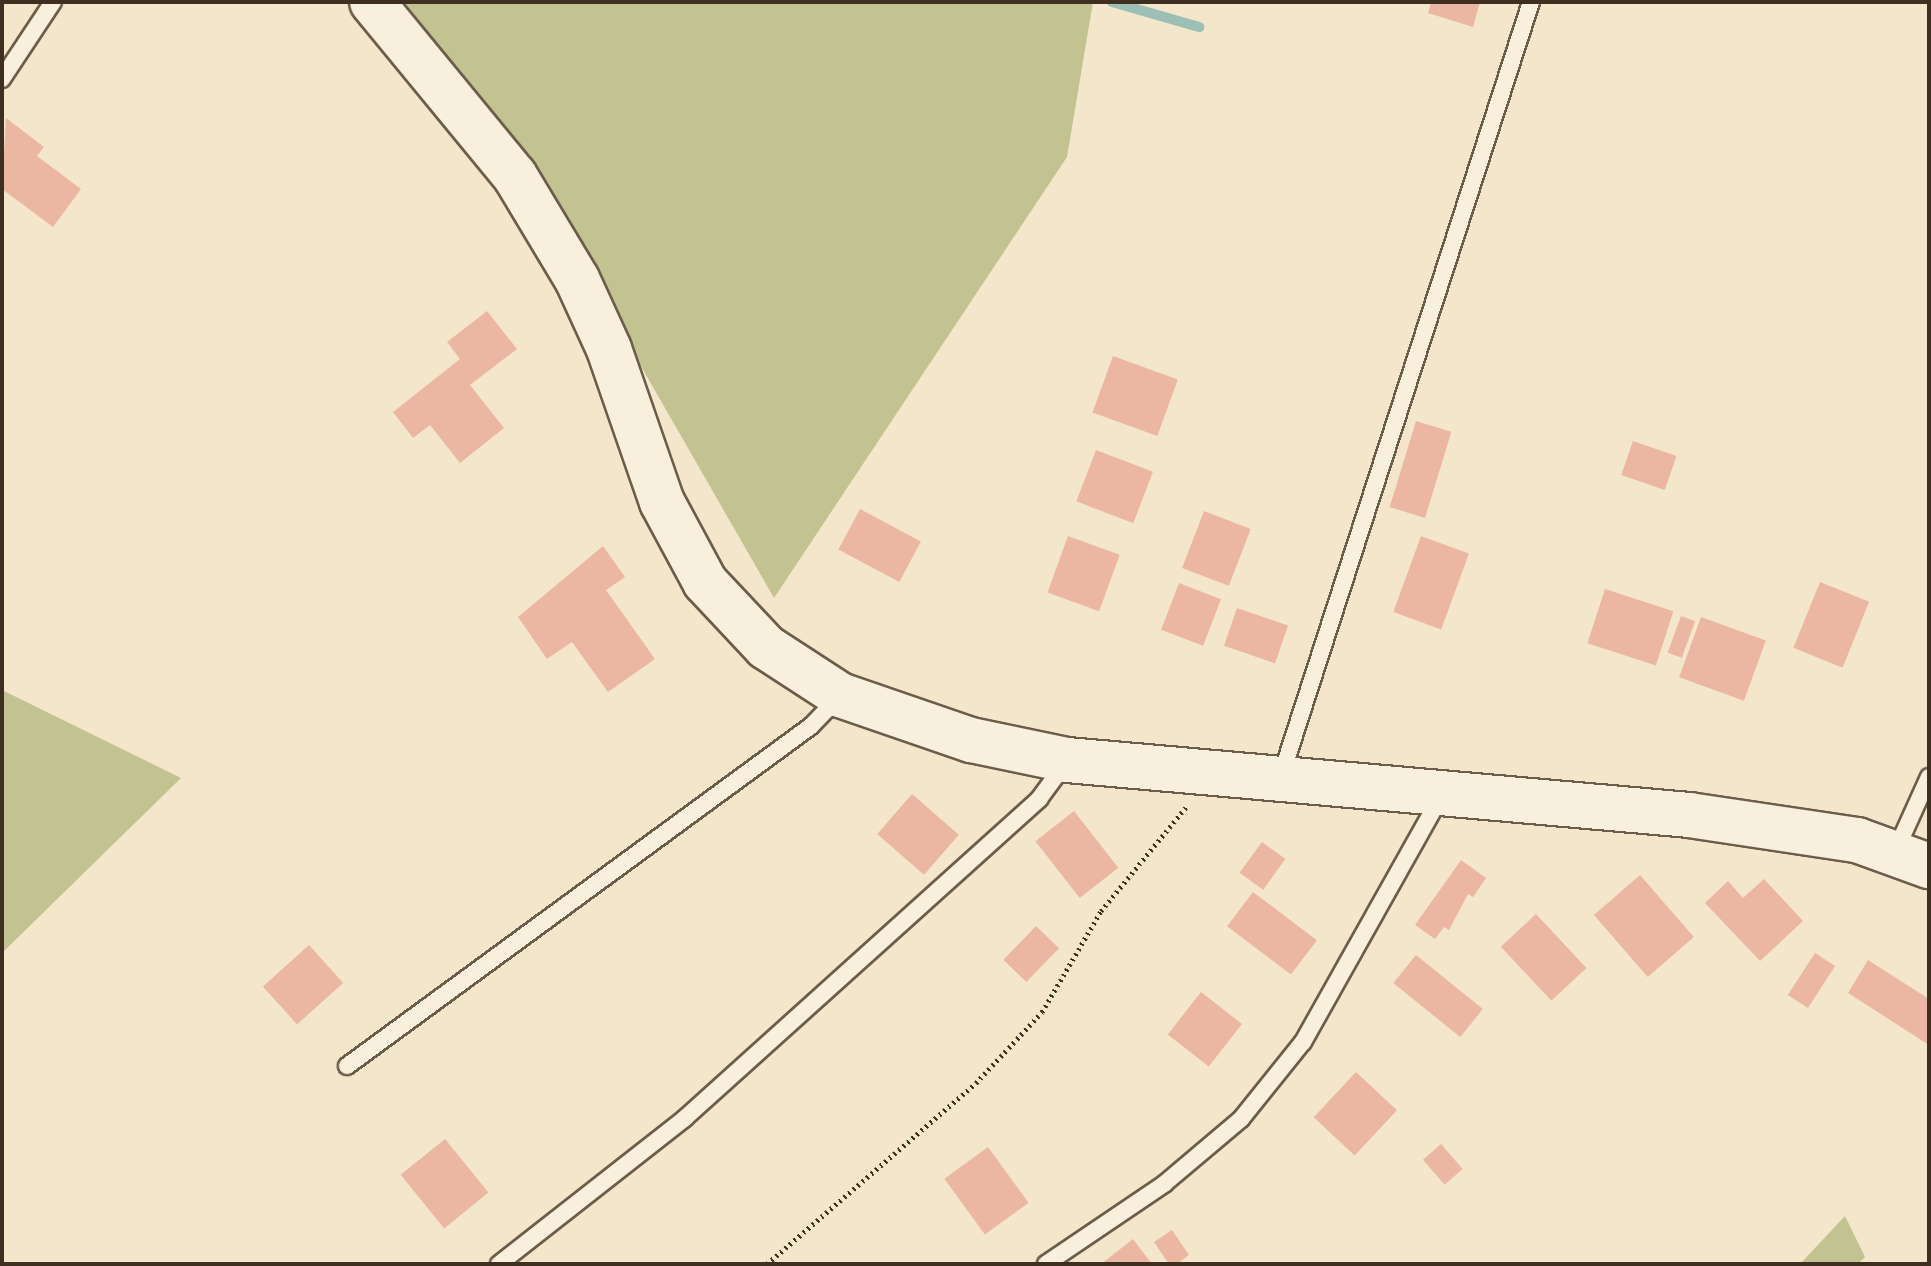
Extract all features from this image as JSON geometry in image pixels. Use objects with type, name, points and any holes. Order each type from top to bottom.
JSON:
[{"type":"street","points":[[372,2],[515,176],[577,279],[609,349],[662,502],[705,582],[766,647],[840,695],[971,740],[1067,760],[1279,782],[1444,791],[1689,815],[1912,858]]},
{"type":"lane","points":[[2,79],[53,2]]},
{"type":"lane","points":[[1279,782],[1531,2]]},
{"type":"lane","points":[[347,1066],[811,726],[840,695]]},
{"type":"lane","points":[[499,1264],[685,1118],[1039,799],[1067,760]]},
{"type":"lane","points":[[1912,858],[1929,777]]},
{"type":"lane","points":[[1046,1264],[1164,1184],[1241,1119],[1303,1042],[1444,791]]},
{"type":"path","points":[[767,1264],[976,1083],[1042,1012],[1101,911],[1185,814],[1198,774]]},
{"type":"green space","points":[[396,2],[1093,2],[1067,157],[774,598],[634,354]]},
{"type":"green space","points":[[2,690],[181,778],[2,953]]},
{"type":"green space","points":[[1845,1216],[1865,1257],[1858,1264],[1800,1264]]},
{"type":"building","points":[[1431,2],[1480,2],[1473,27],[1428,13]]},
{"type":"building","points":[[6,118],[44,147],[37,156],[81,189],[53,227],[2,189]]},
{"type":"building","points":[[487,311],[517,349],[470,385],[504,428],[460,463],[430,425],[413,438],[393,412],[460,359],[447,342]]},
{"type":"building","points":[[1113,356],[1178,380],[1157,436],[1092,412]]},
{"type":"building","points":[[1416,421],[1451,432],[1425,518],[1390,507]]},
{"type":"building","points":[[1633,441],[1676,456],[1665,490],[1621,475]]},
{"type":"building","points":[[1096,450],[1153,472],[1133,523],[1076,501]]},
{"type":"building","points":[[860,509],[921,541],[899,582],[838,550]]},
{"type":"building","points":[[1204,511],[1251,529],[1229,586],[1182,568]]},
{"type":"building","points":[[1068,536],[1120,555],[1099,611],[1047,592]]},
{"type":"building","points":[[1421,536],[1469,553],[1441,630],[1393,612]]},
{"type":"building","points":[[603,546],[625,577],[606,590],[655,659],[608,692],[572,642],[547,659],[518,617]]},
{"type":"building","points":[[1820,582],[1869,602],[1843,668],[1793,648]]},
{"type":"building","points":[[1179,583],[1221,599],[1203,646],[1161,630]]},
{"type":"building","points":[[1605,589],[1673,611],[1656,665],[1587,643]]},
{"type":"building","points":[[1237,608],[1288,626],[1275,663],[1224,646]]},
{"type":"building","points":[[1681,616],[1695,621],[1682,658],[1668,653]]},
{"type":"building","points":[[1701,617],[1766,641],[1744,701],[1679,677]]},
{"type":"building","points":[[912,794],[959,835],[924,875],[877,834]]},
{"type":"building","points":[[1074,811],[1118,868],[1080,898],[1035,841]]},
{"type":"building","points":[[1262,842],[1285,859],[1263,890],[1240,873]]},
{"type":"building","points":[[1461,860],[1486,878],[1473,897],[1468,894],[1449,930],[1444,927],[1435,939],[1415,925]]},
{"type":"building","points":[[1640,875],[1694,937],[1648,977],[1594,915]]},
{"type":"building","points":[[1764,879],[1803,921],[1760,961],[1705,903],[1728,881],[1743,898]]},
{"type":"building","points":[[1253,892],[1317,940],[1291,974],[1227,926]]},
{"type":"building","points":[[1536,914],[1586,968],[1551,1001],[1501,947]]},
{"type":"building","points":[[1036,926],[1059,948],[1026,982],[1003,960]]},
{"type":"building","points":[[309,945],[343,983],[297,1024],[263,986]]},
{"type":"building","points":[[1815,953],[1835,966],[1808,1008],[1788,995]]},
{"type":"building","points":[[1416,955],[1483,1009],[1460,1037],[1393,983]]},
{"type":"building","points":[[1868,960],[1929,999],[1929,1045],[1848,993]]},
{"type":"building","points":[[1201,992],[1242,1024],[1209,1067],[1168,1035]]},
{"type":"building","points":[[1356,1072],[1397,1110],[1355,1156],[1314,1117]]},
{"type":"building","points":[[445,1139],[488,1193],[444,1228],[401,1175]]},
{"type":"building","points":[[1441,1144],[1463,1169],[1445,1185],[1423,1160]]},
{"type":"building","points":[[988,1147],[1029,1203],[985,1235],[944,1179]]},
{"type":"building","points":[[1172,1230],[1189,1255],[1177,1264],[1169,1264],[1154,1242]]},
{"type":"building","points":[[1133,1239],[1152,1264],[1101,1264]]},
{"type":"waterway","points":[[1112,2],[1199,27]]}]
